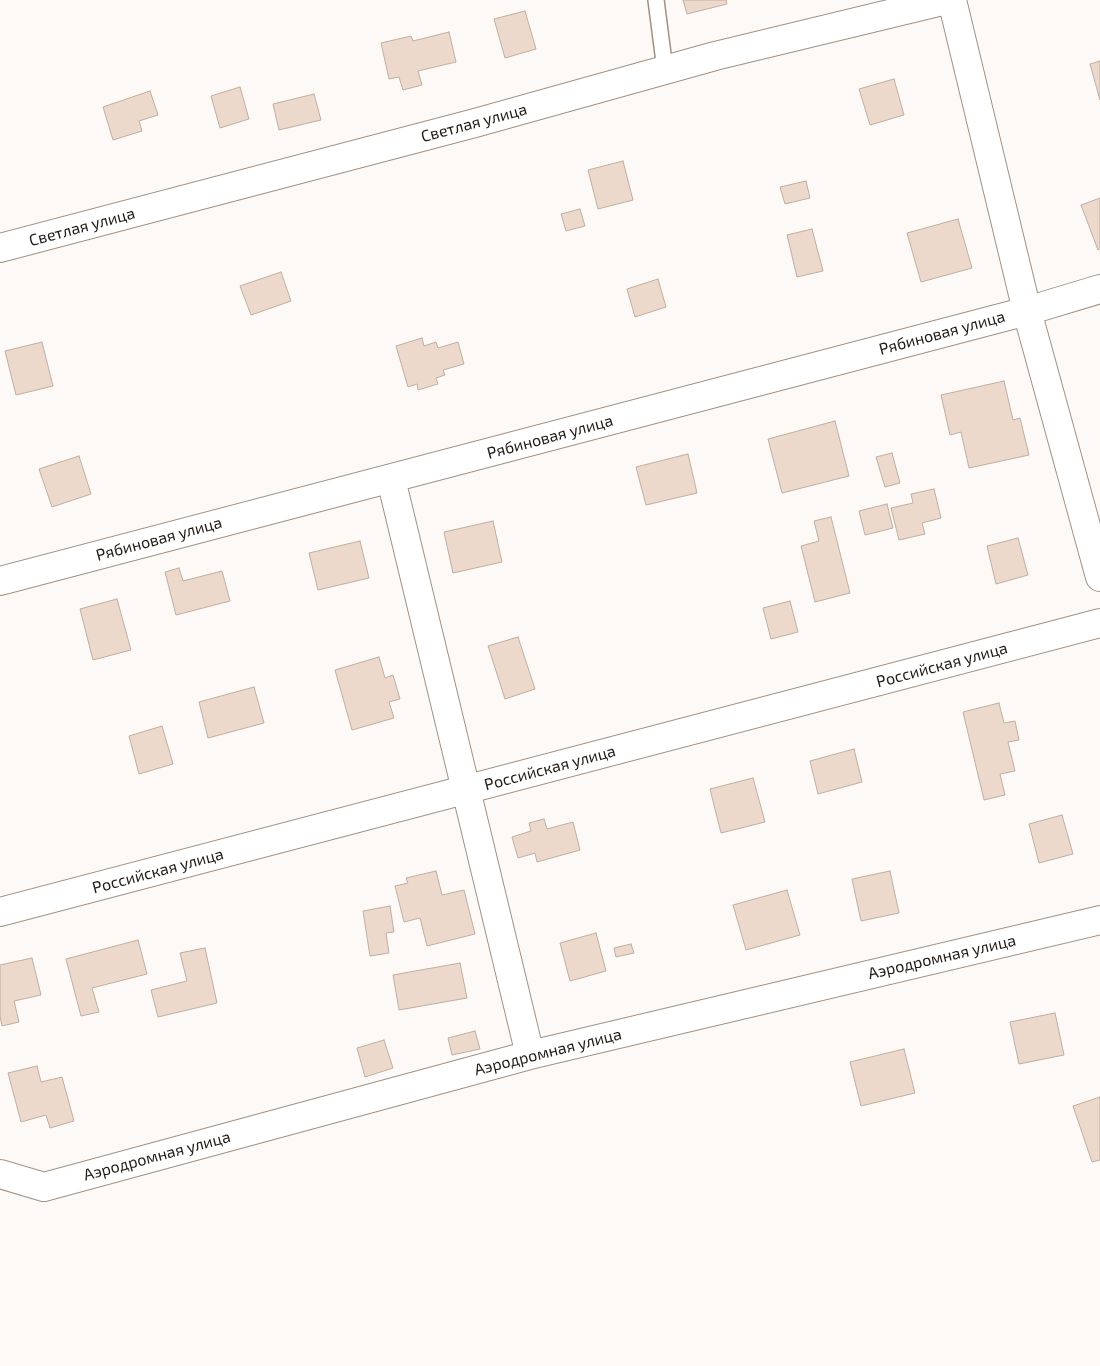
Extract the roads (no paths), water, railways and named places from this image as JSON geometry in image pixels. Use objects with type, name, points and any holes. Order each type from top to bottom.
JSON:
[{"type":"street","name":"Светлая улица","points":[[0,248],[475,123],[715,56],[947,0]]},
{"type":"street","points":[[952,0],[1027,311],[1100,577]]},
{"type":"street","name":"Рябиновая улица","points":[[0,581],[1027,311],[1100,289]]},
{"type":"street","points":[[391,479],[530,1055]]},
{"type":"street","name":"Российская улица","points":[[0,912],[1100,623]]},
{"type":"street","name":"Аэродромная улица","points":[[0,1174],[44,1187],[530,1055],[1100,920]]},
{"type":"lane","points":[[656,0],[666,70]]}]
